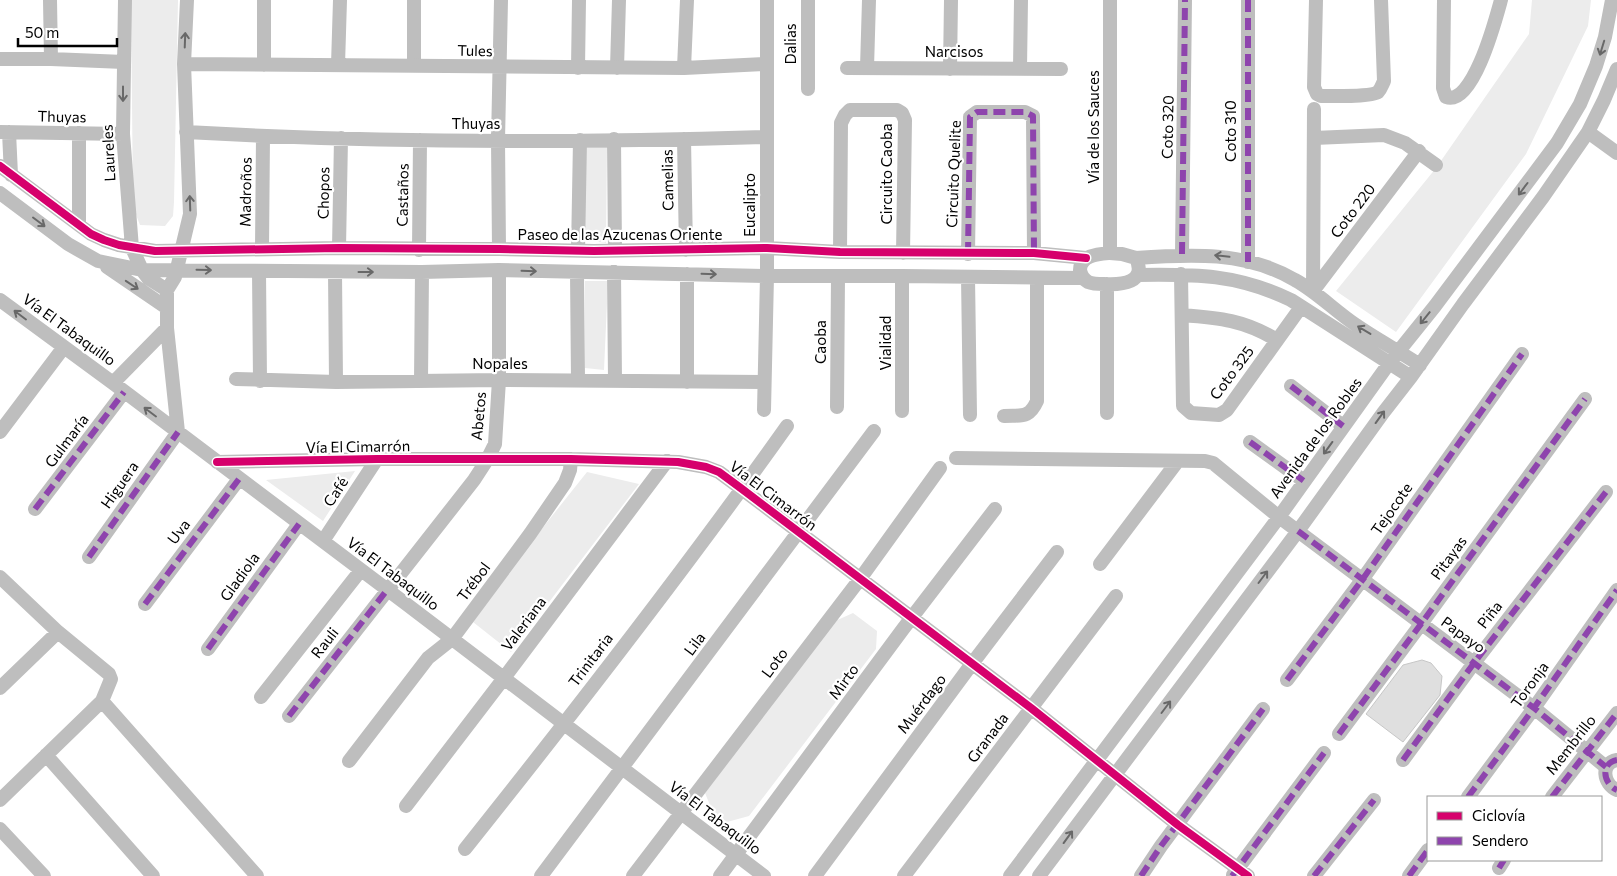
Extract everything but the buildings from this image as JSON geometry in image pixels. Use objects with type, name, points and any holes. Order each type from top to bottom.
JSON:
[{"type":"street","points":[[50,0],[51,59]]},
{"type":"street","name":"Laureles","points":[[125,0],[123,134],[132,248],[148,270],[148,278],[167,290]]},
{"type":"street","points":[[178,432],[167,328],[167,290],[175,277],[190,214],[184,64],[187,0]]},
{"type":"street","points":[[264,0],[264,65]]},
{"type":"street","points":[[338,65],[340,0]]},
{"type":"street","points":[[414,0],[414,66]]},
{"type":"street","points":[[499,249],[498,140],[501,0]]},
{"type":"street","points":[[578,68],[579,0]]},
{"type":"street","points":[[617,68],[619,0]]},
{"type":"street","points":[[684,68],[687,0]]},
{"type":"street","name":"Eucalipto","points":[[764,410],[767,276],[767,0]]},
{"type":"street","name":"Dalias","points":[[808,0],[808,89]]},
{"type":"street","points":[[867,68],[869,0]]},
{"type":"street","points":[[950,68],[951,0]]},
{"type":"street","points":[[1020,68],[1021,0]]},
{"type":"street","name":"Vía de los Sauces","points":[[1110,0],[1110,253]]},
{"type":"street","name":"Coto 320","points":[[1182,254],[1185,0]]},
{"type":"street","name":"Coto 310","points":[[1248,0],[1248,262]]},
{"type":"street","points":[[1316,0],[1314,87],[1317,94],[1321,96],[1370,94],[1379,91],[1384,81],[1381,0]]},
{"type":"street","points":[[1444,0],[1443,88],[1446,97],[1451,99],[1456,98],[1461,93],[1473,76],[1490,41],[1501,0]]},
{"type":"street","name":"Avenida de los Robles","points":[[1010,876],[1279,517],[1390,362],[1435,306],[1557,143],[1571,122],[1587,90],[1605,37],[1612,0]]},
{"type":"street","points":[[0,59],[124,62]]},
{"type":"street","name":"Tules","points":[[184,64],[578,68],[684,68],[766,64]]},
{"type":"street","name":"Narcisos","points":[[847,68],[1061,69]]},
{"type":"street","points":[[1039,876],[1298,531],[1383,413],[1412,377],[1462,304],[1543,197],[1588,132],[1617,69]]},
{"type":"street","points":[[1313,291],[1314,109]]},
{"type":"street","name":"Circuito Caoba","points":[[840,252],[842,124],[845,115],[850,110],[897,110],[902,113],[905,120],[903,253]]},
{"type":"street","name":"Circuito Quelite","points":[[968,254],[970,117],[977,112],[1025,112],[1033,116],[1034,253]]},
{"type":"street","points":[[4,132],[6,170]]},
{"type":"street","name":"Thuyas","points":[[4,132],[123,134]]},
{"type":"street","name":"Thuyas","points":[[186,132],[420,140],[614,140],[767,137]]},
{"type":"street","points":[[1588,132],[1617,153]]},
{"type":"street","points":[[79,133],[79,226]]},
{"type":"street","name":"Madroños","points":[[262,248],[263,136]]},
{"type":"street","points":[[1314,138],[1384,136],[1405,142],[1436,165]]},
{"type":"street","name":"Chopos","points":[[339,248],[341,138]]},
{"type":"street","name":"Camelias","points":[[684,139],[686,250]]},
{"type":"street","name":"Castaños","points":[[418,250],[420,140]]},
{"type":"street","points":[[578,251],[580,140]]},
{"type":"street","points":[[614,140],[615,251]]},
{"type":"street","name":"Coto 220","points":[[1313,291],[1419,151]]},
{"type":"street","name":"Paseo de las Azucenas Oriente","points":[[6,170],[79,226],[104,240],[132,248],[155,251],[262,248],[615,251],[766,248],[840,252],[1034,253],[1086,258],[1110,253]]},
{"type":"street","points":[[0,193],[68,244],[98,261],[167,308]]},
{"type":"street","points":[[1110,253],[1136,258],[1182,254],[1231,257],[1279,272],[1313,291],[1356,325],[1420,365]]},
{"type":"street","points":[[1082,278],[1080,272],[1081,264],[1086,258]]},
{"type":"street","points":[[98,261],[148,270],[422,272],[499,270],[767,276],[1082,278],[1090,283],[1107,284],[1131,282],[1137,275],[1139,268],[1136,258]]},
{"type":"street","name":"Abetos","points":[[387,590],[474,480],[495,444],[499,380],[499,270]]},
{"type":"street","points":[[259,272],[260,381]]},
{"type":"street","points":[[336,272],[336,382]]},
{"type":"street","points":[[421,381],[422,272]]},
{"type":"street","points":[[577,272],[578,380]]},
{"type":"street","points":[[614,272],[615,381]]},
{"type":"street","points":[[1270,290],[1279,272]]},
{"type":"street","points":[[687,274],[687,382]]},
{"type":"street","name":"Coto 325","points":[[1181,274],[1183,406],[1191,413],[1220,415],[1226,410],[1301,307]]},
{"type":"street","points":[[1137,275],[1205,275],[1270,290],[1291,300],[1412,377]]},
{"type":"street","name":"Caoba","points":[[837,408],[838,276]]},
{"type":"street","name":"Vialidad","points":[[902,276],[902,411]]},
{"type":"street","points":[[968,277],[970,415]]},
{"type":"street","points":[[1004,416],[1028,414],[1034,409],[1037,402],[1036,278]]},
{"type":"street","points":[[1107,284],[1107,413]]},
{"type":"street","name":"Vía El Tabaquillo","points":[[1,303],[113,383],[682,812],[764,876]]},
{"type":"street","name":"Coto 325","points":[[1182,315],[1239,322],[1258,329],[1277,340]]},
{"type":"street","points":[[113,383],[167,328]]},
{"type":"street","points":[[0,432],[64,347]]},
{"type":"street","name":"Tejocote","points":[[1287,680],[1362,580],[1522,354]]},
{"type":"street","name":"Nopales","points":[[236,379],[336,382],[499,380],[764,382]]},
{"type":"street","points":[[1291,386],[1343,426]]},
{"type":"street","name":"Gulmaría","points":[[35,509],[124,392]]},
{"type":"street","name":"Pitayas","points":[[1339,734],[1585,399]]},
{"type":"street","name":"Trinitaria","points":[[465,849],[742,489],[786,426]]},
{"type":"street","name":"Lila","points":[[541,876],[874,431]]},
{"type":"street","name":"Higuera","points":[[89,557],[178,432]]},
{"type":"street","points":[[1250,442],[1304,481]]},
{"type":"street","name":"Papayo","points":[[956,458],[975,452],[1177,462],[1205,461],[1213,463],[1279,517],[1534,708],[1587,750],[1612,763],[1605,776],[1608,784],[1617,790]]},
{"type":"street","name":"Vía El Cimarrón","points":[[217,462],[571,459],[692,463],[719,472],[1031,708],[1239,873]]},
{"type":"street","name":"Trébol","points":[[350,761],[428,658],[452,639],[558,495],[570,470],[571,459]]},
{"type":"street","name":"Café","points":[[323,542],[377,460]]},
{"type":"street","name":"Valeriana","points":[[406,806],[667,461]]},
{"type":"street","points":[[1100,564],[1177,462]]},
{"type":"street","name":"Loto","points":[[633,876],[860,578],[940,468]]},
{"type":"street","name":"Uva","points":[[145,604],[239,479]]},
{"type":"street","name":"Piña","points":[[1403,760],[1474,663],[1606,492]]},
{"type":"street","name":"Mirto","points":[[720,876],[911,618],[995,509]]},
{"type":"street","name":"Gladiola","points":[[208,649],[299,524]]},
{"type":"street","name":"Muérdago","points":[[815,876],[1057,552]]},
{"type":"street","points":[[261,697],[360,570]]},
{"type":"street","points":[[0,577],[58,632],[109,674],[111,679],[102,702],[0,800]]},
{"type":"street","name":"Rauli","points":[[289,716],[387,590]]},
{"type":"street","name":"Toronja","points":[[1469,796],[1534,708],[1617,590]]},
{"type":"street","name":"Granada","points":[[904,876],[1116,596]]},
{"type":"street","points":[[0,688],[58,632]]},
{"type":"street","points":[[102,702],[257,876]]},
{"type":"street","points":[[1141,876],[1262,709]]},
{"type":"street","name":"Membrillo","points":[[1553,796],[1617,713]]},
{"type":"street","points":[[1239,873],[1324,753]]},
{"type":"street","points":[[46,755],[153,876]]},
{"type":"street","points":[[1314,876],[1374,800]]},
{"type":"street","points":[[0,829],[44,876]]},
{"type":"street","points":[[1408,876],[1427,851]]},
{"type":"shaded area","points":[[131,0],[178,0],[174,202],[173,216],[165,226],[140,225],[133,207]]},
{"type":"shaded area","points":[[1532,0],[1591,0],[1588,26],[1526,154],[1396,332],[1336,291],[1436,168],[1529,34]]},
{"type":"shaded area","points":[[586,148],[607,148],[606,243],[584,240]]},
{"type":"shaded area","points":[[585,281],[608,281],[604,370],[585,368]]},
{"type":"shaded area","points":[[355,471],[323,521],[266,480]]},
{"type":"shaded area","points":[[587,472],[639,484],[511,652],[473,622],[525,550]]},
{"type":"shaded area","points":[[853,613],[877,631],[876,649],[749,816],[727,822],[714,815],[705,793],[833,622]]},
{"type":"marked path","points":[[1182,254],[1185,0]]},
{"type":"marked path","points":[[1248,0],[1248,262]]},
{"type":"marked path","points":[[968,254],[970,117],[977,112],[1025,112],[1033,116],[1034,253]]},
{"type":"marked path","points":[[1287,680],[1362,580],[1522,354]]},
{"type":"marked path","points":[[1291,386],[1343,426]]},
{"type":"marked path","points":[[35,509],[124,392]]},
{"type":"marked path","points":[[1339,734],[1585,399]]},
{"type":"marked path","points":[[89,557],[178,432]]},
{"type":"marked path","points":[[1250,442],[1304,481]]},
{"type":"marked path","points":[[145,604],[239,479]]},
{"type":"marked path","points":[[1403,760],[1474,663],[1606,492]]},
{"type":"marked path","points":[[208,649],[299,524]]},
{"type":"marked path","points":[[1298,531],[1534,708],[1606,767]]},
{"type":"marked path","points":[[289,716],[387,590]]},
{"type":"marked path","points":[[1469,796],[1534,708],[1617,590]]},
{"type":"marked path","points":[[1141,876],[1161,846],[1263,709]]},
{"type":"marked path","points":[[1553,796],[1617,713]]},
{"type":"marked path","points":[[1232,876],[1324,753]]},
{"type":"marked path","points":[[1617,760],[1608,765],[1605,774],[1606,779],[1617,790]]},
{"type":"marked path","points":[[1314,876],[1374,800]]},
{"type":"marked path","points":[[1409,876],[1427,851]]},
{"type":"marked path","points":[[1499,868],[1503,861]]},
{"type":"cycle path","points":[[0,166],[91,234],[119,245],[155,251],[339,248],[594,251],[767,248],[840,252],[1034,253],[1086,258]]},
{"type":"cycle path","points":[[217,462],[377,459],[571,459],[678,462],[706,467],[719,472],[1031,708],[1178,825],[1248,876]]}]
